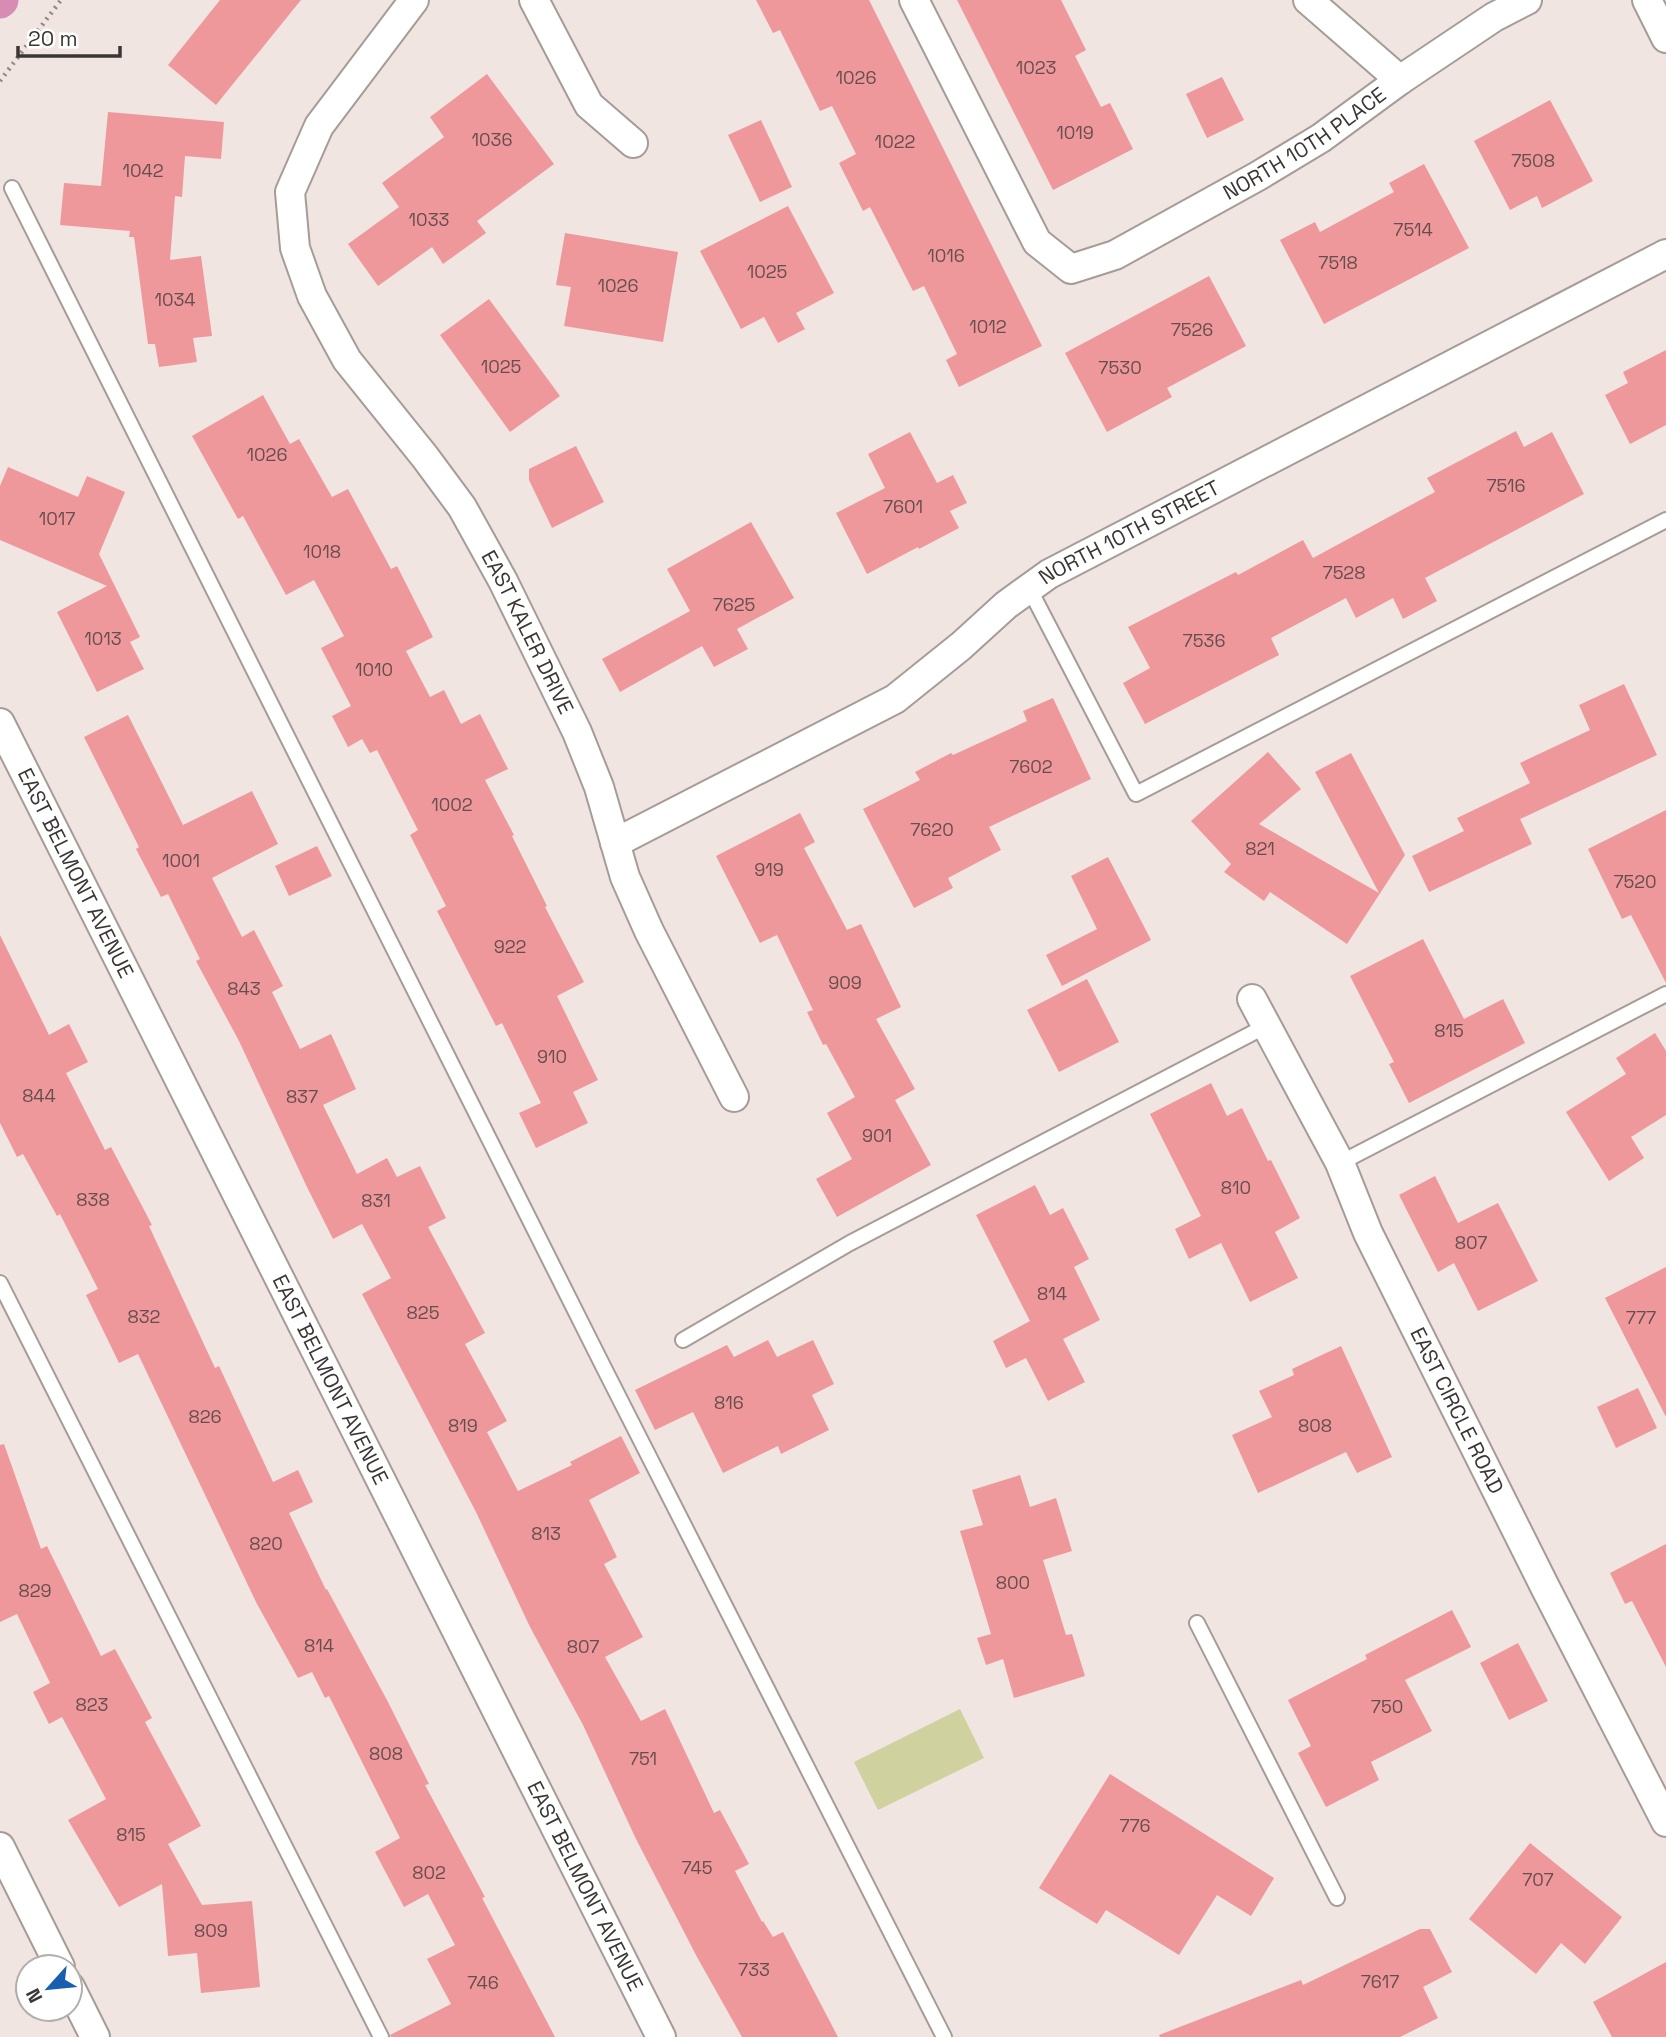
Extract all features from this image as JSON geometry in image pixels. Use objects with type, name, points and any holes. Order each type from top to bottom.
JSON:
[{"type":"street","name":"EAST KALER DRIVE","points":[[414,0],[319,126],[290,192],[295,248],[312,296],[347,360],[425,457],[461,507],[491,560],[577,732],[599,787],[625,877],[649,931],[734,1097]]},
{"type":"street","points":[[534,0],[589,105],[633,143]]},
{"type":"street","name":"NORTH 10TH PLACE","points":[[914,0],[1037,242],[1071,269],[1115,255],[1258,176],[1321,138],[1400,80],[1494,17],[1527,0]]},
{"type":"street","points":[[1308,0],[1400,80]]},
{"type":"street","points":[[1647,0],[1666,38]]},
{"type":"street","name":"NORTH 10TH STREET","points":[[615,843],[895,699],[961,646],[1006,605],[1049,574],[1666,254]]},
{"type":"street","name":"EAST BELMONT AVENUE","points":[[0,723],[661,2037]]},
{"type":"street","name":"EAST CIRCLE ROAD","points":[[1252,999],[1340,1163],[1368,1233],[1666,1822]]},
{"type":"street","points":[[0,1847],[53,1953]]},
{"type":"street","points":[[84,2015],[95,2037]]},
{"type":"lane","points":[[12,188],[605,1370],[944,2037]]},
{"type":"lane","points":[[1029,588],[1136,794],[1666,520]]},
{"type":"lane","points":[[1340,1163],[1666,994]]},
{"type":"lane","points":[[684,1340],[850,1243],[1266,1026]]},
{"type":"lane","points":[[0,1283],[381,2037]]},
{"type":"lane","points":[[1198,1623],[1337,1898]]},
{"type":"path","points":[[0,81],[61,0]]},
{"type":"green space","points":[[960,1709],[984,1758],[878,1810],[854,1762]]},
{"type":"building","points":[[220,0],[301,0],[216,105],[168,65]]},
{"type":"building","points":[[756,0],[869,0],[1042,346],[959,387],[946,360],[957,354],[924,286],[913,291],[870,207],[863,211],[839,163],[856,154],[832,106],[820,111],[780,30],[773,33]]},
{"type":"building","points":[[957,0],[1061,0],[1086,50],[1075,56],[1101,107],[1110,103],[1133,149],[1053,190]]},
{"type":"building","points":[[487,74],[554,164],[477,221],[486,233],[443,264],[432,247],[378,286],[348,244],[399,207],[382,183],[444,137],[430,117]]},
{"type":"building","points":[[1222,77],[1244,120],[1207,138],[1186,94]]},
{"type":"building","points":[[1550,100],[1593,181],[1542,208],[1537,196],[1510,210],[1474,141]]},
{"type":"building","points":[[108,112],[224,122],[221,159],[185,156],[182,197],[175,196],[170,260],[201,256],[212,336],[193,338],[197,362],[159,367],[155,344],[148,344],[134,237],[129,237],[130,231],[60,225],[64,183],[101,186]]},
{"type":"building","points":[[761,120],[792,187],[760,202],[728,135]]},
{"type":"building","points":[[1424,164],[1469,248],[1324,324],[1280,240],[1315,222],[1320,232],[1394,192],[1389,183]]},
{"type":"building","points":[[788,206],[834,293],[796,313],[805,329],[778,343],[764,317],[741,329],[700,251]]},
{"type":"building","points":[[565,233],[678,252],[663,342],[564,326],[571,287],[556,285]]},
{"type":"building","points":[[1209,276],[1246,346],[1167,388],[1172,397],[1107,432],[1065,353]]},
{"type":"building","points":[[489,299],[560,396],[510,432],[440,335]]},
{"type":"building","points":[[1666,350],[1666,425],[1630,444],[1605,395],[1628,383],[1623,372]]},
{"type":"building","points":[[263,395],[290,444],[299,439],[332,497],[348,489],[391,569],[397,566],[433,637],[406,651],[430,697],[444,690],[461,724],[480,714],[508,769],[485,780],[584,982],[557,996],[598,1080],[573,1092],[588,1123],[536,1148],[519,1113],[541,1103],[502,1023],[496,1026],[437,911],[446,906],[410,835],[418,830],[377,750],[370,753],[362,739],[348,747],[332,716],[351,706],[321,648],[344,636],[314,580],[286,595],[243,516],[238,519],[192,436]]},
{"type":"building","points":[[1516,431],[1524,447],[1552,432],[1584,494],[1425,578],[1437,601],[1403,619],[1393,598],[1356,618],[1346,598],[1271,638],[1279,655],[1145,724],[1123,683],[1150,668],[1128,627],[1236,572],[1238,575],[1303,540],[1313,558],[1435,492],[1427,478]]},
{"type":"building","points":[[910,432],[937,483],[953,475],[967,503],[950,511],[959,528],[867,574],[836,513],[885,488],[868,454]]},
{"type":"building","points":[[576,446],[604,502],[552,528],[529,480],[529,469]]},
{"type":"building","points":[[8,467],[78,497],[87,476],[125,492],[99,554],[140,637],[130,642],[144,669],[97,692],[57,612],[107,586],[0,540],[0,486]]},
{"type":"building","points":[[751,522],[794,598],[737,629],[748,649],[714,667],[702,646],[620,692],[602,659],[690,611],[667,569]]},
{"type":"building","points":[[1624,684],[1657,755],[1520,819],[1532,844],[1429,892],[1412,856],[1464,831],[1457,818],[1530,783],[1520,763],[1590,730],[1579,705]]},
{"type":"building","points":[[1053,698],[1091,779],[989,827],[1001,850],[948,878],[953,888],[914,908],[863,809],[920,780],[915,772],[951,753],[953,755],[1027,721],[1023,711]]},
{"type":"building","points":[[128,715],[183,825],[252,791],[278,844],[212,878],[242,937],[254,930],[283,986],[272,992],[300,1049],[331,1034],[356,1089],[323,1105],[357,1174],[387,1158],[397,1177],[420,1166],[446,1218],[428,1227],[485,1333],[465,1344],[507,1421],[487,1432],[518,1491],[572,1465],[570,1462],[621,1436],[640,1473],[589,1500],[617,1557],[604,1564],[643,1637],[605,1657],[641,1721],[665,1709],[714,1813],[720,1810],[749,1864],[735,1871],[773,1937],[783,1932],[838,2037],[742,2037],[697,1957],[636,1839],[583,1725],[530,1627],[476,1512],[362,1294],[391,1278],[362,1224],[333,1239],[239,1041],[196,961],[200,959],[168,894],[161,897],[84,737]]},
{"type":"building","points":[[1268,752],[1301,789],[1259,824],[1379,893],[1315,772],[1351,753],[1405,855],[1347,944],[1270,892],[1264,901],[1224,872],[1231,864],[1191,821]]},
{"type":"building","points":[[1666,810],[1666,983],[1631,915],[1622,919],[1588,849]]},
{"type":"building","points":[[800,813],[815,842],[804,848],[847,930],[861,924],[901,1007],[876,1019],[915,1089],[895,1100],[931,1165],[837,1217],[816,1179],[852,1159],[827,1113],[855,1097],[826,1044],[823,1045],[807,1012],[813,1010],[777,935],[760,943],[716,856]]},
{"type":"building","points":[[317,846],[332,876],[289,896],[275,866]]},
{"type":"building","points":[[1108,857],[1151,940],[1062,986],[1046,955],[1097,929],[1071,876]]},
{"type":"building","points":[[0,935],[49,1035],[69,1024],[88,1062],[66,1073],[105,1150],[111,1147],[152,1225],[149,1226],[215,1368],[219,1366],[273,1482],[298,1470],[313,1502],[289,1513],[326,1590],[388,1702],[429,1784],[425,1785],[555,2037],[391,2037],[390,2035],[451,2004],[427,1959],[455,1945],[428,1894],[404,1907],[375,1852],[400,1838],[329,1696],[325,1698],[312,1672],[298,1678],[257,1604],[138,1354],[119,1363],[86,1295],[98,1289],[60,1214],[57,1216],[23,1154],[17,1157],[0,1123]]},
{"type":"building","points":[[1423,939],[1464,1019],[1503,999],[1525,1043],[1409,1103],[1389,1064],[1394,1062],[1350,976]]},
{"type":"building","points":[[1087,979],[1119,1042],[1059,1072],[1027,1010]]},
{"type":"building","points":[[1655,1033],[1666,1051],[1666,1115],[1631,1137],[1644,1158],[1609,1181],[1566,1112],[1626,1074],[1616,1058]]},
{"type":"building","points":[[1211,1083],[1227,1116],[1242,1108],[1300,1218],[1275,1232],[1298,1278],[1250,1302],[1221,1243],[1189,1259],[1175,1229],[1201,1216],[1150,1114]]},
{"type":"building","points":[[1435,1176],[1458,1223],[1498,1203],[1538,1281],[1478,1311],[1454,1263],[1438,1272],[1399,1195]]},
{"type":"building","points":[[1035,1185],[1050,1215],[1063,1208],[1089,1259],[1074,1267],[1100,1320],[1063,1339],[1085,1382],[1048,1401],[1026,1358],[1006,1368],[993,1341],[1030,1321],[976,1215]]},
{"type":"building","points":[[1666,1267],[1666,1417],[1605,1298]]},
{"type":"building","points":[[768,1340],[777,1357],[813,1340],[834,1384],[812,1395],[829,1430],[781,1454],[778,1446],[723,1473],[693,1412],[655,1430],[635,1390],[727,1345],[734,1357]]},
{"type":"building","points":[[1341,1346],[1392,1457],[1357,1473],[1346,1452],[1258,1493],[1232,1435],[1272,1417],[1259,1391],[1294,1375],[1292,1369]]},
{"type":"building","points":[[1638,1388],[1657,1428],[1616,1448],[1597,1407]]},
{"type":"building","points":[[4,1444],[41,1549],[47,1546],[101,1656],[115,1649],[152,1718],[145,1722],[201,1826],[168,1844],[202,1905],[252,1901],[260,1987],[201,1993],[197,1953],[168,1956],[162,1884],[119,1907],[68,1820],[106,1799],[62,1717],[49,1724],[33,1692],[50,1683],[17,1614],[0,1622],[0,1445]]},
{"type":"building","points":[[1020,1475],[1030,1507],[1056,1498],[1072,1551],[1043,1560],[1066,1635],[1072,1634],[1085,1676],[1014,1698],[1003,1659],[986,1665],[977,1638],[991,1634],[960,1531],[983,1525],[972,1490]]},
{"type":"building","points":[[1666,1544],[1666,1667],[1632,1601],[1625,1604],[1610,1573]]},
{"type":"building","points":[[1452,1610],[1471,1647],[1405,1680],[1432,1731],[1371,1762],[1379,1780],[1326,1807],[1298,1753],[1311,1746],[1288,1700],[1367,1659],[1365,1655]]},
{"type":"building","points":[[1518,1643],[1548,1701],[1509,1720],[1480,1663]]},
{"type":"building","points":[[1110,1774],[1274,1878],[1251,1916],[1217,1895],[1179,1955],[1106,1910],[1097,1924],[1039,1888]]},
{"type":"building","points":[[1530,1843],[1622,1917],[1585,1964],[1561,1943],[1536,1974],[1469,1919]]},
{"type":"building","points":[[1420,1929],[1430,1929],[1452,1972],[1423,1987],[1438,2018],[1400,2037],[1159,2035],[1301,1980],[1303,1985]]},
{"type":"building","points":[[1666,1962],[1666,2037],[1612,2037],[1593,2002]]}]
